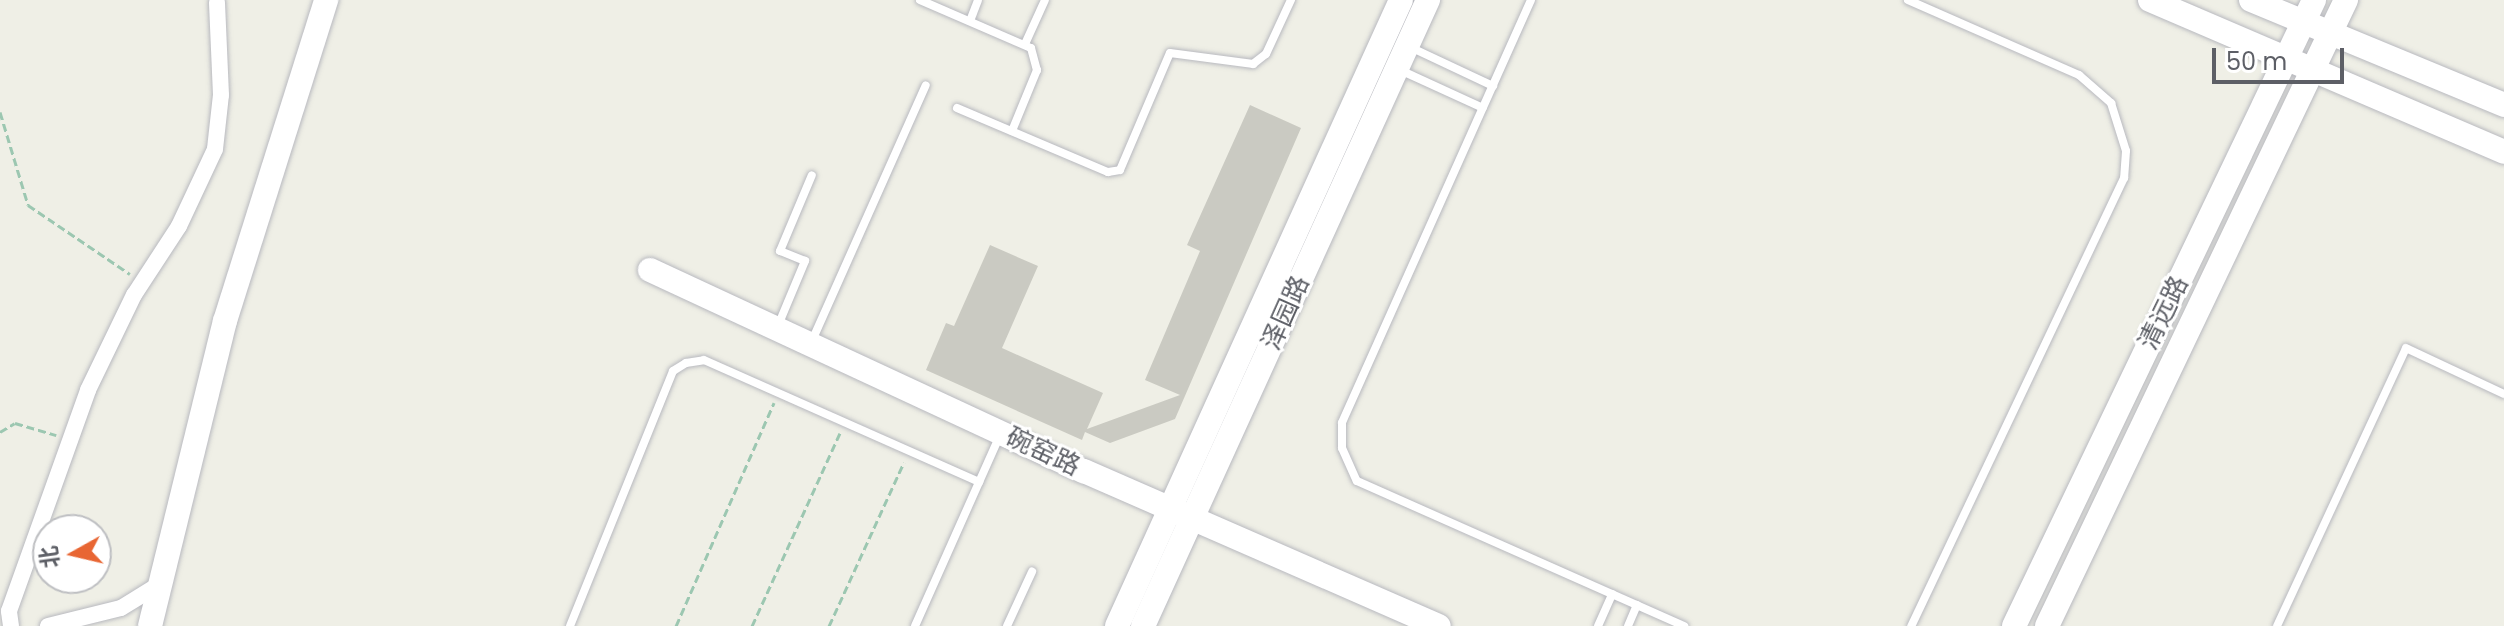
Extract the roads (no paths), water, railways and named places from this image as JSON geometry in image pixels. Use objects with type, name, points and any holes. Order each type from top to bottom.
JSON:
[{"type":"street","points":[[150,626],[225,321],[326,0]]},
{"type":"street","name":"泽园路","points":[[1143,626],[1182,513],[1401,0]]},
{"type":"street","name":"泽园路","points":[[1117,626],[1182,513],[1428,0]]},
{"type":"street","points":[[2150,0],[2504,152]]},
{"type":"street","points":[[2251,0],[2309,11],[2330,33],[2504,105]]},
{"type":"street","name":"清远路","points":[[2047,626],[2346,0]]},
{"type":"street","points":[[11,626],[9,611],[88,390],[142,283],[179,226],[215,149],[221,95],[216,1]]},
{"type":"street","name":"清远路","points":[[2014,626],[2309,11]]},
{"type":"street","name":"碗窑路","points":[[650,270],[1001,432],[1439,626]]},
{"type":"street","points":[[48,626],[121,608],[160,584]]},
{"type":"lane","points":[[920,0],[1025,44],[1034,53],[1037,70],[1012,131]]},
{"type":"lane","points":[[970,21],[978,0]]},
{"type":"lane","points":[[1025,44],[1045,0]]},
{"type":"lane","points":[[957,108],[1108,172],[1120,170],[1170,53],[1253,64],[1266,54],[1291,0]]},
{"type":"lane","points":[[1531,0],[1342,423],[1342,448],[1357,481],[1684,626]]},
{"type":"lane","points":[[1908,0],[2079,75],[2111,103],[2126,151],[2124,178],[1911,626]]},
{"type":"lane","points":[[1408,46],[1493,86]]},
{"type":"lane","points":[[1397,69],[1483,108]]},
{"type":"lane","points":[[810,344],[926,85]]},
{"type":"lane","points":[[777,328],[805,261],[780,251],[812,175]]},
{"type":"lane","points":[[2277,626],[2406,348],[2504,394]]},
{"type":"lane","points":[[570,626],[673,371],[704,360],[979,482]]},
{"type":"lane","points":[[915,626],[1001,432]]},
{"type":"lane","points":[[1007,626],[1032,572]]},
{"type":"lane","points":[[1598,626],[1612,594]]},
{"type":"lane","points":[[1628,626],[1637,605]]}]
